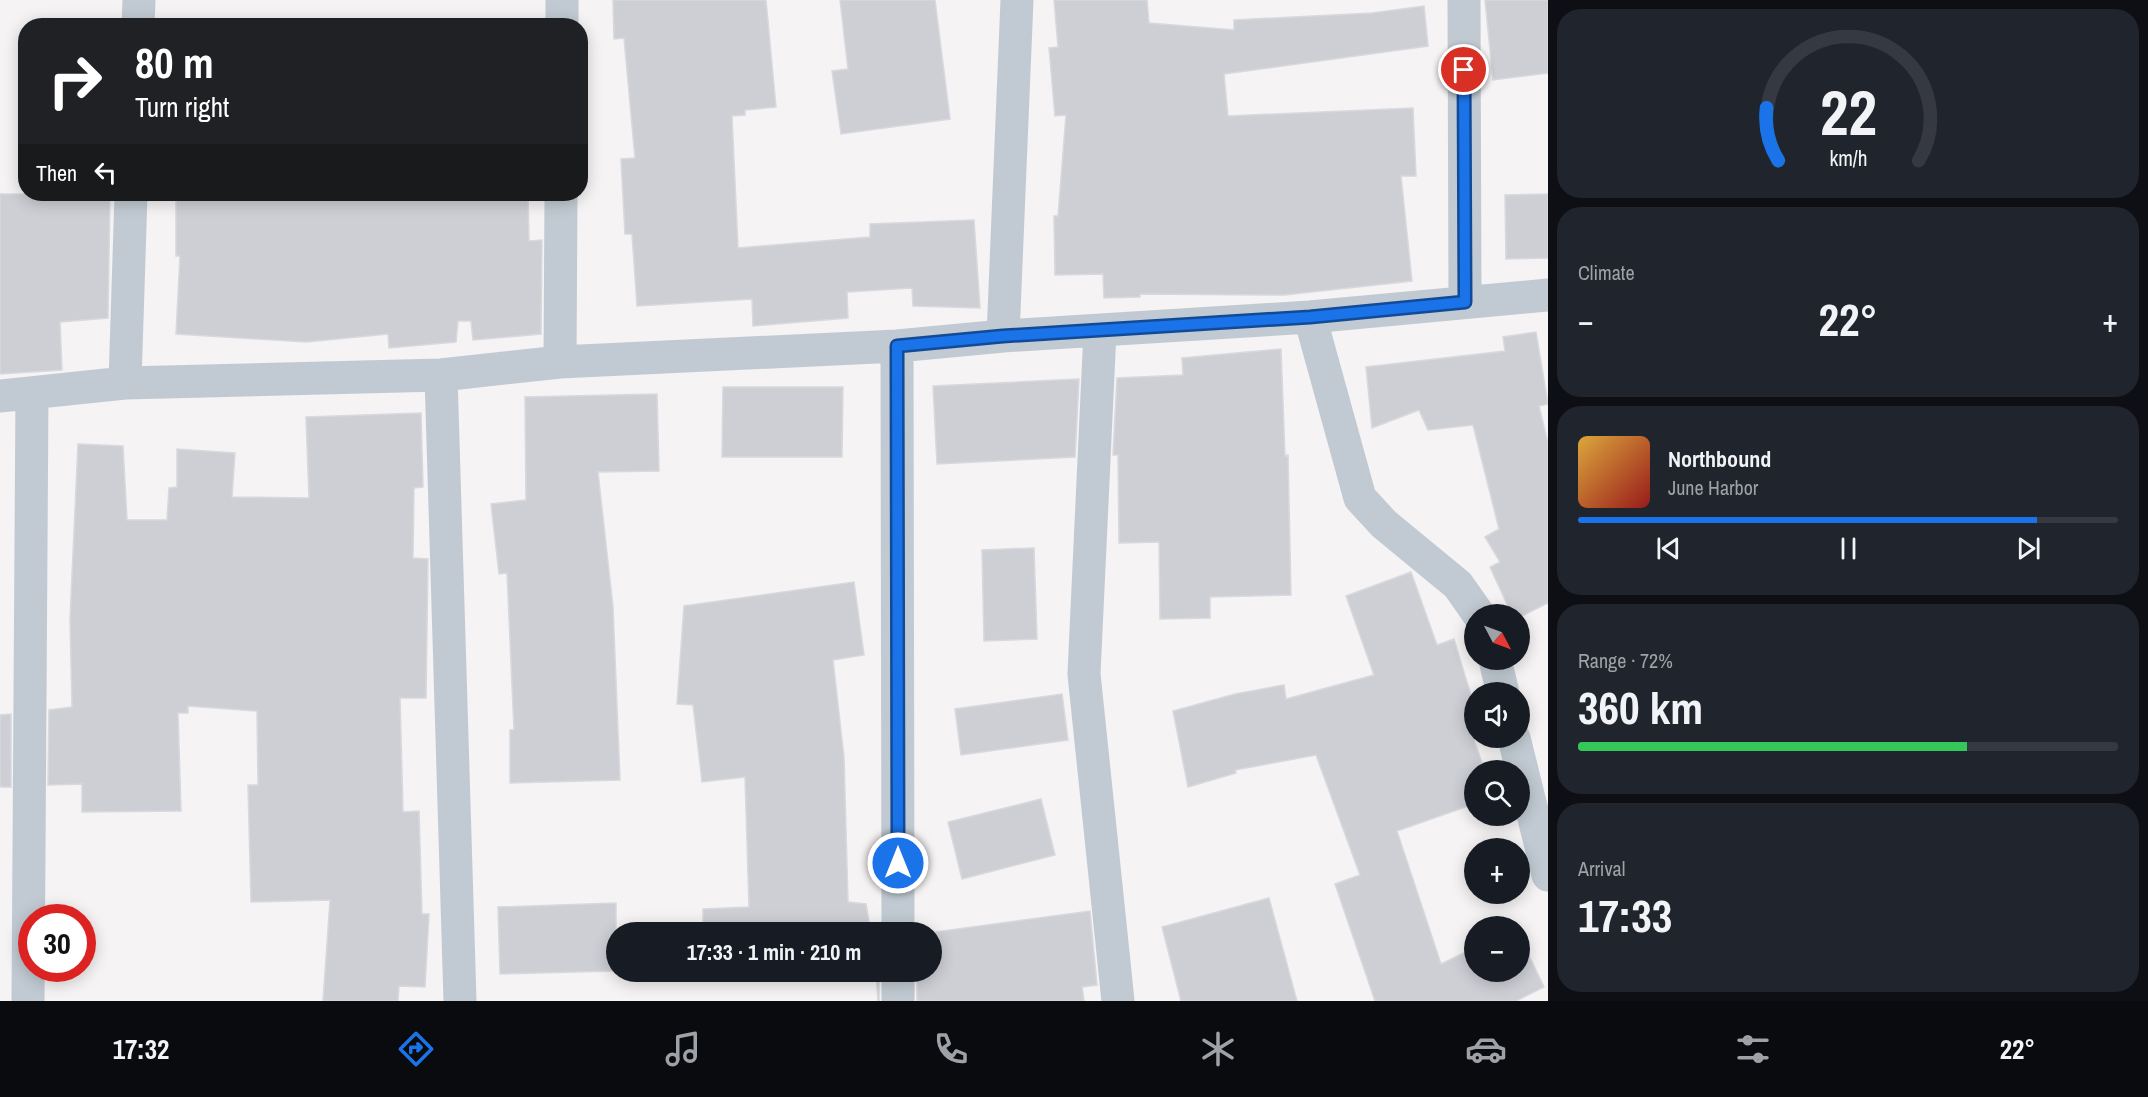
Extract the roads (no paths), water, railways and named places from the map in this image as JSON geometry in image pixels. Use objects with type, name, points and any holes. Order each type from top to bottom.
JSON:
[{"type":"street","points":[[138,18],[139,0]]},
{"type":"street","points":[[562,0],[562,18]]},
{"type":"street","points":[[1003,336],[1017,0]]},
{"type":"street","points":[[1464,0],[1465,302]]},
{"type":"street","points":[[124,383],[132,201]]},
{"type":"street","points":[[560,362],[561,201]]},
{"type":"street","points":[[0,396],[124,383],[441,375],[560,362],[897,346],[1003,336],[1310,317],[1548,295]]},
{"type":"street","points":[[1310,317],[1360,498],[1384,524],[1458,585],[1471,604]]},
{"type":"street","points":[[1100,331],[1084,674],[1118,1001]]},
{"type":"street","points":[[897,346],[898,922]]},
{"type":"street","points":[[441,375],[460,1001]]},
{"type":"street","points":[[28,1001],[32,393]]},
{"type":"street","points":[[1516,748],[1548,875]]},
{"type":"street","points":[[898,982],[898,1001]]}]
